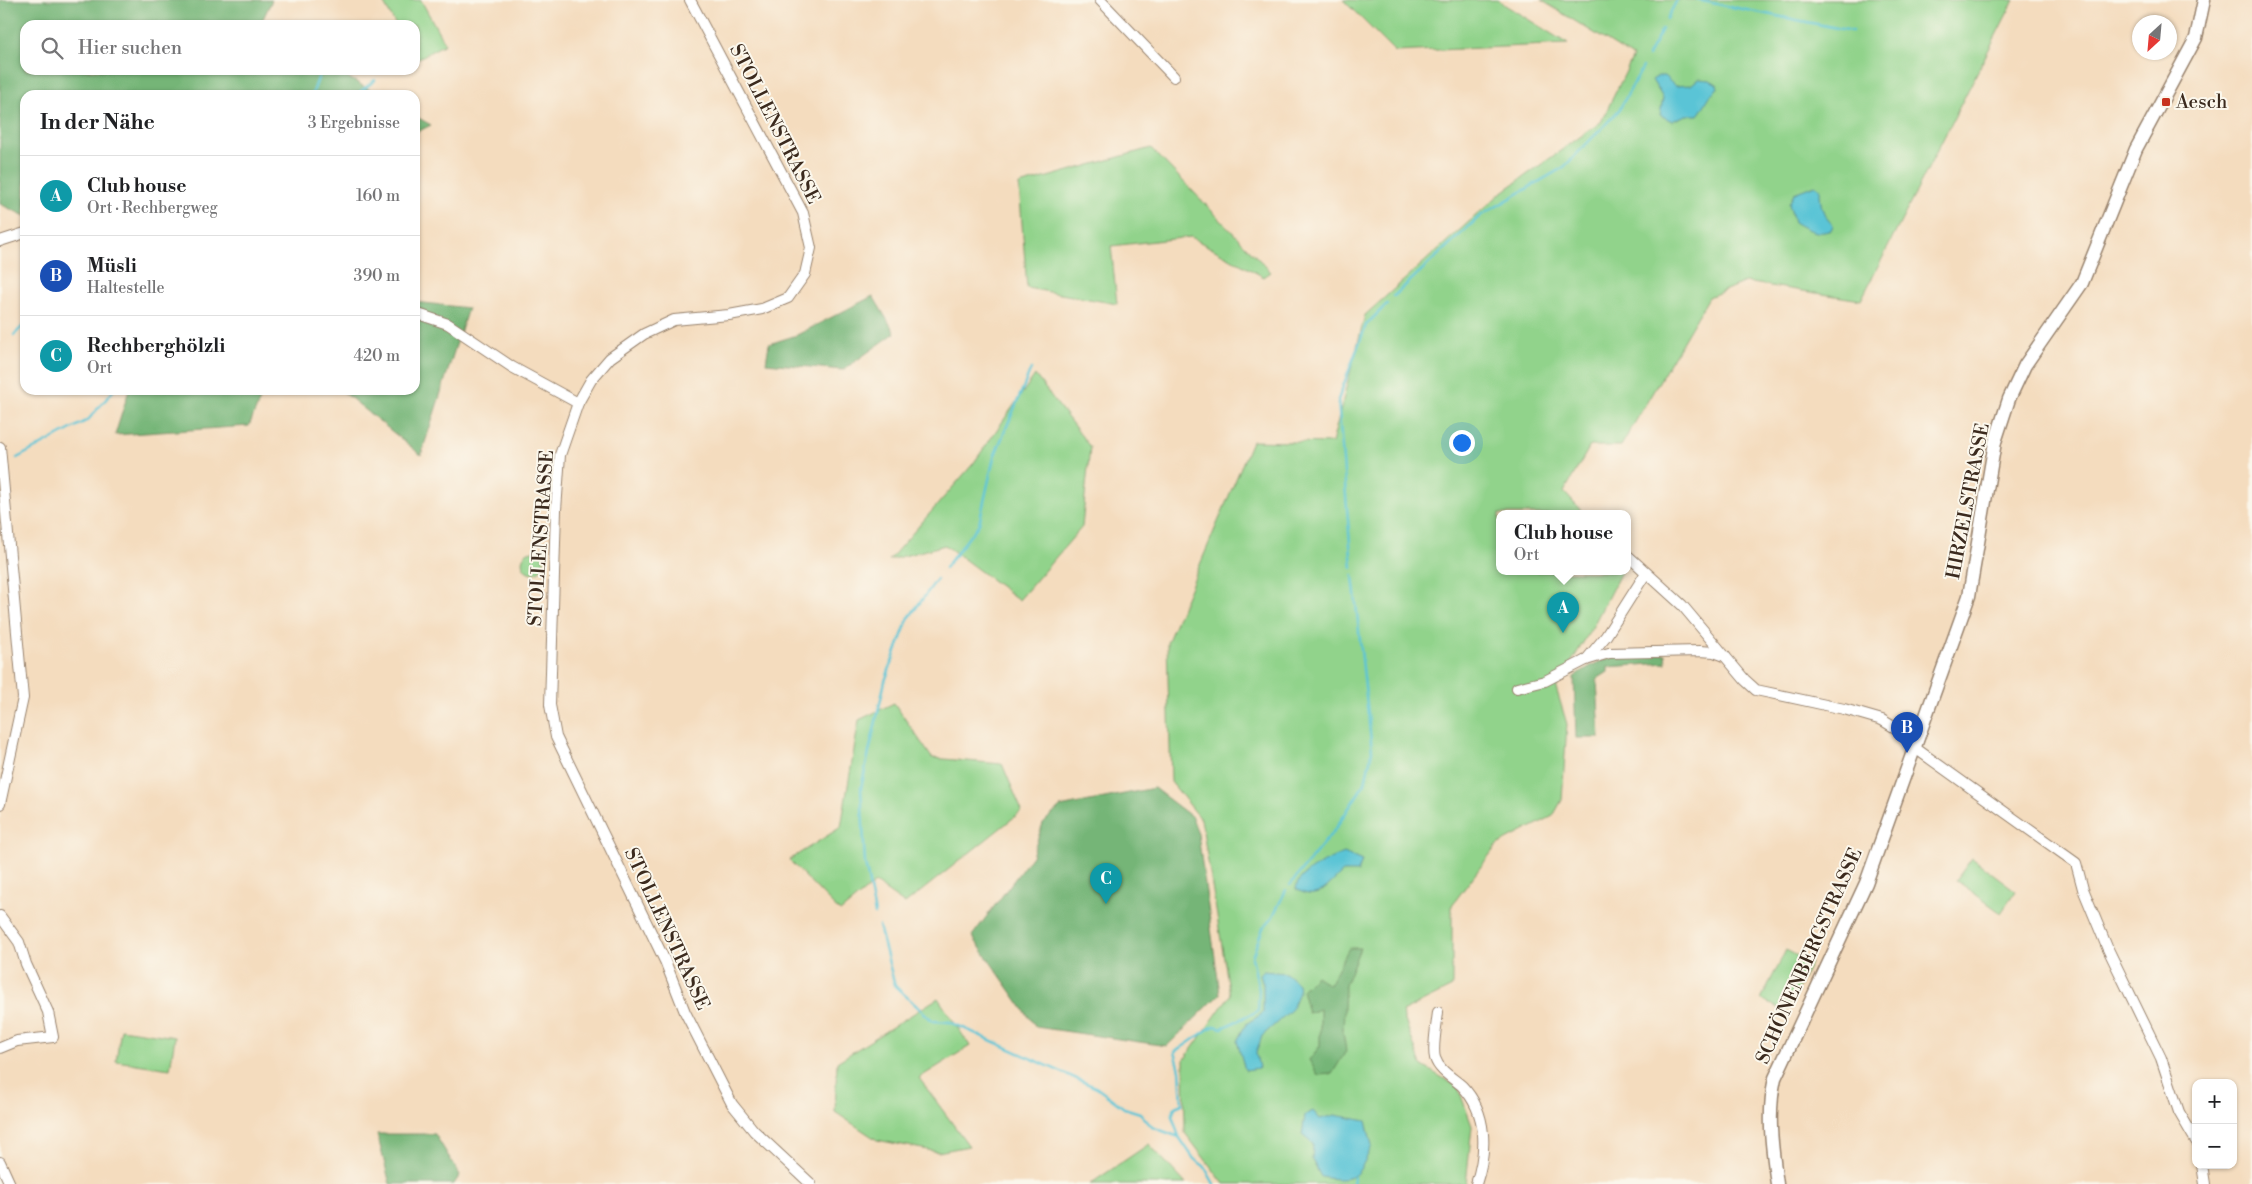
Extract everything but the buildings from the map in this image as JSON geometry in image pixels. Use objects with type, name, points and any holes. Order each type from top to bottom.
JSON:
[{"type":"street","name":"STOLLENSTRASSE","points":[[690,0],[803,213],[811,248],[805,274],[788,298],[762,309],[729,315],[674,320],[644,334],[610,358],[591,380],[578,403],[560,455],[556,520],[551,720],[556,737],[665,961],[685,1012],[732,1104],[754,1131],[811,1184]]},
{"type":"street","points":[[1100,0],[1174,77]]},
{"type":"street","name":"HIRZELSTRASSE","points":[[1916,745],[1969,596],[1995,442],[2009,399],[2025,366],[2082,283],[2136,149],[2196,38],[2204,0]]},
{"type":"street","points":[[0,241],[20,235]]},
{"type":"street","points":[[420,315],[448,324],[512,367],[578,403]]},
{"type":"street","points":[[0,447],[23,698],[0,804]]},
{"type":"street","points":[[1631,558],[1682,605],[1745,680],[1756,690],[1844,709],[1882,720],[2076,863],[2083,889],[2107,947],[2160,1058],[2179,1112],[2192,1134]]},
{"type":"street","points":[[1586,660],[1606,636],[1646,573]]},
{"type":"street","points":[[1517,688],[1546,681],[1586,660],[1609,653],[1700,651],[1714,652],[1726,656]]},
{"type":"street","name":"SCHÖNENBERGSTRASSE","points":[[1777,1184],[1770,1123],[1770,1105],[1775,1078],[1866,884],[1916,745]]},
{"type":"street","points":[[0,916],[19,942],[26,964],[48,1012],[53,1038],[17,1041],[0,1048]]},
{"type":"street","points":[[1438,1012],[1435,1058],[1444,1071],[1463,1087],[1479,1112],[1485,1145],[1476,1184]]},
{"type":"street","points":[[0,1162],[10,1184]]},
{"type":"street","points":[[2203,1169],[2205,1184]]},
{"type":"green space","points":[[0,0],[272,0],[262,20],[20,20],[20,75],[344,75],[370,90],[20,90],[20,214],[0,204]]},
{"type":"green space","points":[[382,0],[421,0],[445,44],[420,57],[420,20],[393,20]]},
{"type":"green space","points":[[1343,0],[1497,0],[1568,44],[1395,52]]},
{"type":"green space","points":[[1541,0],[2014,0],[1861,300],[1745,282],[1709,297],[1621,446],[1590,446],[1564,492],[1580,510],[1496,510],[1496,575],[1619,575],[1593,626],[1556,688],[1567,724],[1562,800],[1553,816],[1497,845],[1452,905],[1452,987],[1402,1012],[1421,1065],[1458,1087],[1472,1126],[1466,1184],[1224,1184],[1185,1133],[1184,1060],[1230,995],[1201,819],[1171,782],[1167,643],[1252,441],[1332,443],[1365,315],[1501,193],[1601,122],[1633,57]]},
{"type":"green space","points":[[420,119],[431,125],[420,130]]},
{"type":"green space","points":[[1151,148],[1271,272],[1264,277],[1191,237],[1111,246],[1117,304],[1027,288],[1019,185]]},
{"type":"green space","points":[[873,296],[895,333],[843,370],[766,363],[769,344],[797,335]]},
{"type":"green space","points":[[420,303],[468,308],[421,455],[347,395],[420,395]]},
{"type":"green space","points":[[1035,375],[1090,447],[1082,527],[1019,600],[945,545],[889,560],[973,464]]},
{"type":"green space","points":[[127,395],[262,395],[249,426],[115,435]]},
{"type":"green space","points":[[533,551],[541,554],[544,562],[541,570],[533,573],[525,570],[522,562],[525,554]]},
{"type":"green space","points":[[1665,654],[1666,663],[1608,667],[1608,672],[1597,679],[1600,738],[1576,738],[1574,677],[1597,663],[1617,656]]},
{"type":"green space","points":[[894,703],[932,758],[1002,764],[1022,811],[905,904],[875,883],[840,912],[789,860],[841,827],[859,720]]},
{"type":"green space","points":[[1154,788],[1192,817],[1198,834],[1220,994],[1167,1046],[1036,1027],[972,936],[1032,856],[1043,823],[1060,807]]},
{"type":"green space","points":[[1972,858],[2016,891],[2001,913],[1956,880]]},
{"type":"green space","points":[[1349,948],[1360,948],[1345,985],[1343,1032],[1346,1051],[1332,1074],[1318,1075],[1309,1060],[1320,1046],[1320,1009],[1308,1013],[1302,990],[1316,976],[1329,985]]},
{"type":"green space","points":[[1786,950],[1811,963],[1786,1012],[1761,999]]},
{"type":"green space","points":[[938,998],[970,1046],[919,1078],[969,1146],[938,1152],[877,1140],[835,1112],[837,1062]]},
{"type":"green space","points":[[121,1029],[175,1037],[170,1069],[116,1061]]},
{"type":"green space","points":[[377,1134],[435,1134],[460,1175],[454,1184],[390,1184]]},
{"type":"green space","points":[[1149,1144],[1186,1184],[1090,1184]]},
{"type":"water","points":[[1658,76],[1664,76],[1675,86],[1691,85],[1698,79],[1710,80],[1717,84],[1718,88],[1712,93],[1698,115],[1686,115],[1672,121],[1660,115],[1663,98],[1652,80]]},
{"type":"water","points":[[1815,185],[1820,189],[1824,213],[1833,225],[1831,230],[1826,232],[1812,231],[1794,222],[1789,204],[1794,193]]},
{"type":"water","points":[[1344,853],[1362,861],[1358,872],[1343,872],[1322,891],[1316,893],[1304,893],[1296,889],[1302,877],[1308,872]]},
{"type":"water","points":[[1263,971],[1286,973],[1298,984],[1299,992],[1292,1009],[1262,1036],[1256,1053],[1259,1068],[1245,1070],[1237,1041],[1246,1024],[1263,1013],[1263,984],[1260,974]]},
{"type":"water","points":[[1313,1111],[1320,1119],[1335,1115],[1366,1121],[1372,1146],[1359,1171],[1349,1178],[1333,1179],[1321,1177],[1312,1160],[1313,1144],[1302,1135],[1305,1115]]},
{"type":"waterway","points":[[1667,19],[1677,0]]},
{"type":"waterway","points":[[1697,0],[1852,31]]},
{"type":"waterway","points":[[1648,56],[1662,29]]},
{"type":"waterway","points":[[1603,127],[1619,110],[1643,67]]},
{"type":"waterway","points":[[314,90],[319,75]]},
{"type":"waterway","points":[[362,90],[375,80]]},
{"type":"waterway","points":[[1394,296],[1480,216],[1564,167],[1601,129]]},
{"type":"waterway","points":[[1352,568],[1338,400],[1366,325],[1387,304]]},
{"type":"waterway","points":[[14,335],[20,329]]},
{"type":"waterway","points":[[945,568],[979,524],[994,457],[1031,369]]},
{"type":"waterway","points":[[17,458],[88,420],[110,395]]},
{"type":"waterway","points":[[1290,885],[1336,828],[1365,783],[1372,751],[1353,576]]},
{"type":"waterway","points":[[875,914],[865,863],[861,788],[885,681],[908,619],[937,579]]},
{"type":"waterway","points":[[1214,1184],[1204,1166],[1194,1159],[1179,1137],[1172,1116],[1175,1107],[1182,1104],[1180,1070],[1175,1052],[1210,1028],[1215,1026],[1222,1028],[1258,1011],[1259,990],[1252,957],[1263,928],[1272,918],[1286,890]]},
{"type":"waterway","points":[[879,926],[895,986],[933,1021],[950,1022],[1097,1088],[1124,1108],[1140,1113],[1152,1127],[1179,1137]]},
{"type":"waterway","points":[[1353,1184],[1354,1177]]},
{"type":"place","name":"Aesch","points":[[2166,102]]},
{"type":"place","name":"Club house","points":[[1563,633]]},
{"type":"place","name":"Müsli","points":[[1907,753]]},
{"type":"place","name":"Rechberghölzli","points":[[1106,904]]}]
